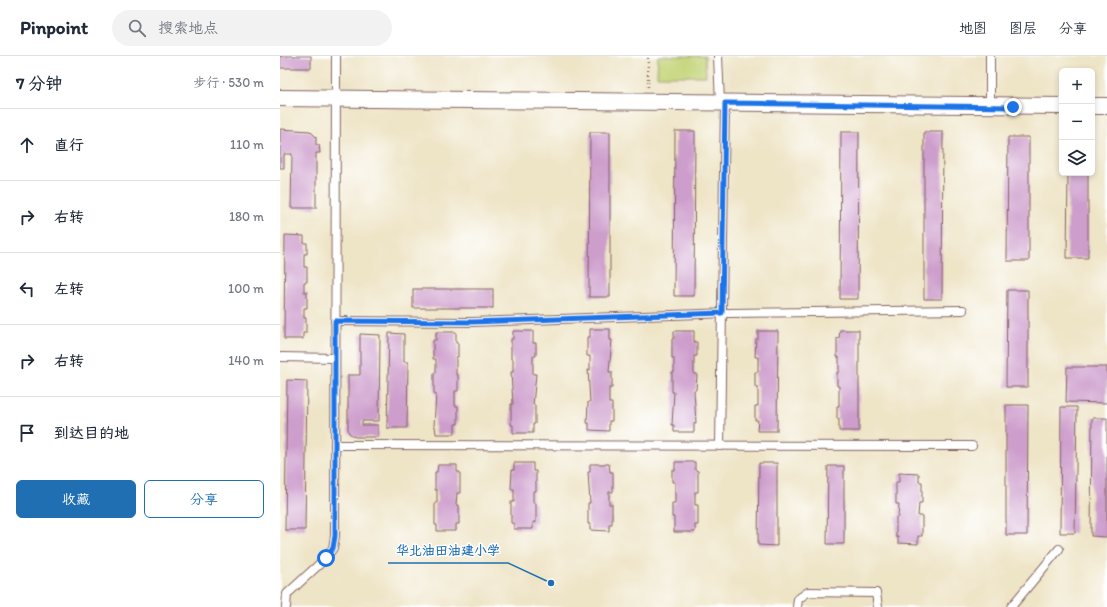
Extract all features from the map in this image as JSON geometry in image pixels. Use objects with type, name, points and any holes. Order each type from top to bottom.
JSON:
[{"type":"street","points":[[280,98],[1059,106]]},
{"type":"street","points":[[1095,106],[1107,106]]},
{"type":"lane","points":[[286,607],[287,594],[326,558],[333,548],[335,444],[336,56]]},
{"type":"lane","points":[[718,56],[722,103],[722,313],[720,446]]},
{"type":"lane","points":[[990,56],[990,106]]},
{"type":"lane","points":[[335,321],[472,322],[722,313],[962,310]]},
{"type":"lane","points":[[280,357],[335,358]]},
{"type":"lane","points":[[335,444],[972,446]]},
{"type":"lane","points":[[1011,607],[1059,549]]},
{"type":"lane","points":[[798,607],[798,599],[808,592],[876,593],[878,607]]},
{"type":"path","points":[[648,56],[648,102]]},
{"type":"green space","points":[[658,56],[705,56],[706,76],[657,76]]},
{"type":"building","points":[[280,56],[311,56],[311,68],[280,68]]},
{"type":"building","points":[[280,129],[310,131],[316,137],[316,145],[319,145],[320,153],[316,153],[316,208],[291,208],[292,154],[284,154],[284,168],[280,168]]},
{"type":"building","points":[[675,131],[695,131],[694,296],[674,296]]},
{"type":"building","points":[[590,132],[610,132],[610,297],[589,297]]},
{"type":"building","points":[[841,132],[859,132],[858,299],[840,299]]},
{"type":"building","points":[[924,132],[943,132],[942,299],[924,299]]},
{"type":"building","points":[[1008,137],[1029,137],[1029,261],[1007,261]]},
{"type":"building","points":[[1068,176],[1088,176],[1088,258],[1067,258]]},
{"type":"building","points":[[285,235],[304,236],[304,243],[307,243],[307,254],[304,254],[304,267],[307,267],[307,282],[304,282],[304,292],[307,292],[307,308],[304,308],[306,333],[303,333],[303,339],[284,339]]},
{"type":"building","points":[[413,289],[493,289],[493,308],[413,308]]},
{"type":"building","points":[[1007,290],[1028,290],[1028,387],[1006,387]]},
{"type":"building","points":[[590,329],[610,329],[610,340],[612,340],[609,372],[612,372],[612,388],[609,388],[609,403],[612,403],[612,421],[609,421],[609,431],[589,430],[589,423],[587,423],[588,402],[590,402],[588,370],[590,370],[590,356],[587,356],[587,337],[590,337]]},
{"type":"building","points":[[840,330],[859,330],[859,431],[839,431],[839,419],[837,419],[837,406],[839,406],[837,372],[839,372],[839,357],[837,357],[837,338],[839,338]]},
{"type":"building","points":[[513,331],[533,331],[533,343],[536,343],[536,356],[533,356],[533,374],[536,374],[533,405],[535,405],[535,424],[533,424],[533,433],[513,433],[513,425],[511,425],[511,404],[513,404],[511,372],[513,372],[513,359],[511,359],[511,339],[513,339]]},
{"type":"building","points":[[674,331],[694,331],[694,342],[697,342],[697,356],[694,356],[694,374],[697,374],[696,390],[694,390],[696,423],[694,423],[694,432],[674,432],[674,425],[672,425],[674,392],[672,392],[672,372],[674,372],[674,358],[672,358],[672,339],[674,339]]},
{"type":"building","points":[[758,331],[778,331],[777,431],[757,431],[758,420],[755,420],[755,406],[758,406],[758,387],[755,387],[755,372],[758,372],[758,357],[755,357]]},
{"type":"building","points":[[436,332],[456,332],[456,343],[458,343],[456,375],[458,375],[458,391],[455,391],[455,406],[458,406],[458,424],[455,424],[455,434],[436,434],[434,426],[436,394],[434,393],[434,373],[436,373],[436,359],[433,359],[433,340],[436,340]]},
{"type":"building","points":[[389,333],[404,334],[404,362],[408,362],[407,428],[387,428]]},
{"type":"building","points":[[360,334],[380,335],[379,421],[362,421],[362,425],[378,425],[378,437],[355,437],[349,433],[348,429],[348,375],[360,375]]},
{"type":"building","points":[[1067,367],[1107,367],[1107,403],[1066,402]]},
{"type":"building","points":[[287,380],[307,381],[305,530],[285,530]]},
{"type":"building","points":[[1006,405],[1028,405],[1027,535],[1006,535]]},
{"type":"building","points":[[1061,407],[1077,407],[1075,533],[1060,533]]},
{"type":"building","points":[[1092,418],[1107,418],[1107,537],[1091,536]]},
{"type":"building","points":[[675,462],[695,462],[695,470],[698,471],[698,492],[695,492],[695,505],[698,505],[698,525],[695,525],[695,532],[674,532],[672,503],[675,503],[675,482],[672,482],[672,470],[675,470]]},
{"type":"building","points":[[514,463],[533,463],[533,471],[536,471],[536,491],[533,491],[533,503],[536,503],[536,523],[533,522],[533,529],[514,529],[514,523],[511,523],[511,502],[514,502],[514,489],[511,489]]},
{"type":"building","points":[[759,463],[777,463],[777,546],[758,545]]},
{"type":"building","points":[[590,464],[609,464],[610,472],[613,472],[613,492],[609,492],[609,504],[612,504],[612,524],[609,524],[609,531],[590,530],[590,524],[588,524],[588,503],[590,503],[588,472],[590,472]]},
{"type":"building","points":[[438,465],[457,465],[457,472],[460,472],[460,493],[457,493],[456,505],[459,505],[459,524],[456,524],[456,531],[437,531],[437,525],[435,525],[435,503],[437,503],[437,490],[435,490],[435,472],[437,472]]},
{"type":"building","points":[[828,466],[844,466],[844,544],[827,544]]},
{"type":"building","points":[[899,473],[919,474],[919,482],[922,482],[922,503],[919,503],[918,516],[922,516],[922,536],[918,536],[918,544],[898,543],[898,537],[896,537],[896,517],[898,517],[899,504],[896,504],[896,482],[899,482]]},
{"type":"place","name":"华北油田油建小学","points":[[551,583]]},
{"type":"route","points":[[326,558],[333,548],[335,536],[335,321],[472,322],[722,313],[725,103],[1013,107]]}]
